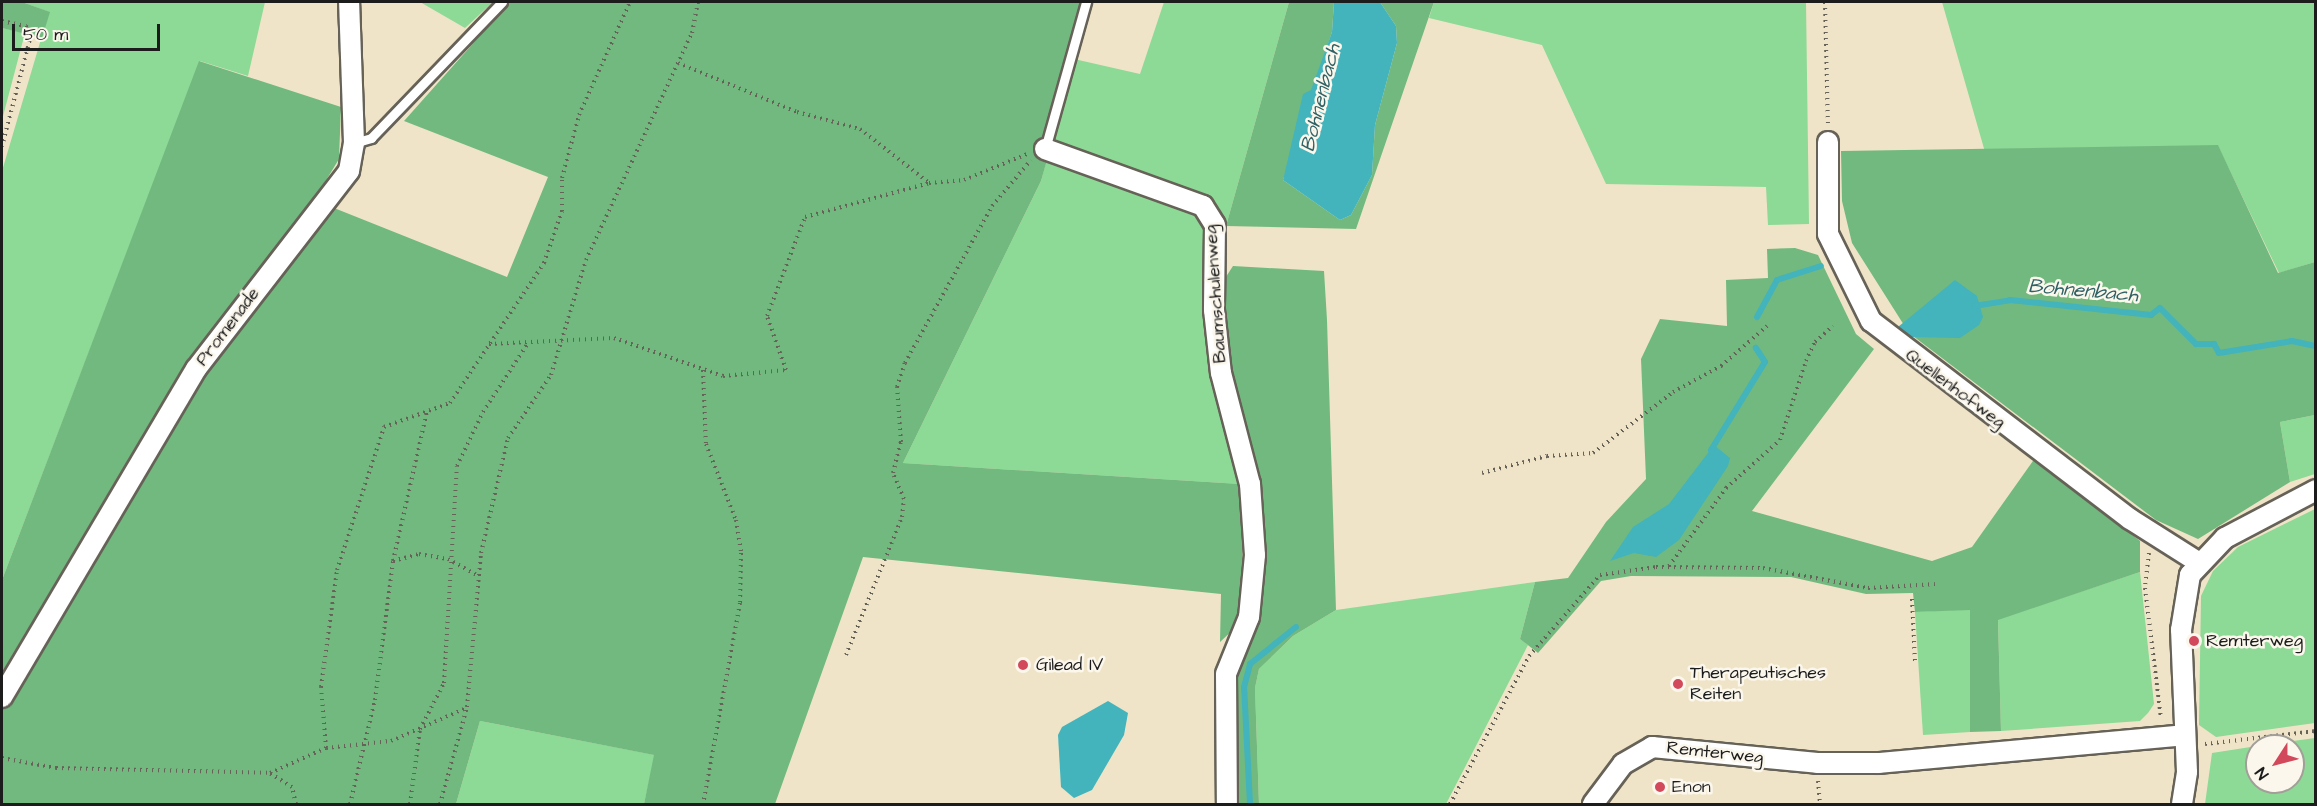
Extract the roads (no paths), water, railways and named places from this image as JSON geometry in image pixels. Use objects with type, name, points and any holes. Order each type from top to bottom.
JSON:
[{"type":"street","name":"Promenade","points":[[2,697],[196,369],[349,171],[354,143],[349,2]]},
{"type":"street","name":"Quellenhofweg","points":[[1828,142],[1828,234],[1870,321],[2157,537],[2198,562]]},
{"type":"street","name":"Baumschulenweg","points":[[1046,149],[1203,206],[1215,225],[1217,341],[1250,484],[1254,555],[1249,617],[1226,674],[1227,804]]},
{"type":"street","points":[[2182,804],[2176,736],[2184,592],[2198,562],[2260,515],[2316,490]]},
{"type":"street","name":"Remterweg","points":[[1593,804],[1623,764],[1652,747],[1831,764],[2176,736]]},
{"type":"lane","points":[[354,143],[371,138],[502,2]]},
{"type":"lane","points":[[1046,149],[1086,2]]},
{"type":"water","points":[[1334,2],[1380,2],[1396,26],[1397,43],[1375,125],[1372,175],[1351,215],[1340,220],[1283,180],[1303,94],[1311,90],[1332,32]]},
{"type":"water","points":[[1955,280],[1977,296],[1983,317],[1979,325],[1960,338],[1910,337],[1898,327]]},
{"type":"water","points":[[1714,445],[1730,458],[1728,466],[1679,540],[1656,557],[1634,553],[1610,561],[1633,527],[1669,504]]},
{"type":"water","points":[[1108,701],[1128,713],[1124,735],[1092,790],[1074,798],[1061,787],[1058,735],[1062,727]]},
{"type":"waterway","name":"Bohnenbach","points":[[1757,317],[1777,280],[1821,266]]},
{"type":"waterway","name":"Bohnenbach","points":[[1974,306],[2010,300],[2151,315],[2160,308],[2196,344],[2214,344],[2219,353],[2292,341],[2316,346]]},
{"type":"waterway","name":"Bohnenbach","points":[[1711,450],[1765,362],[1756,348]]},
{"type":"waterway","name":"Bohnenbach","points":[[1250,804],[1244,687],[1250,664],[1296,627]]},
{"type":"place","name":"Remterweg","points":[[2194,641]]},
{"type":"place","name":"Gilead IV","points":[[1023,665]]},
{"type":"place","name":"Therapeutisches Reiten","points":[[1678,684]]},
{"type":"place","name":"Enon","points":[[1660,787]]}]
